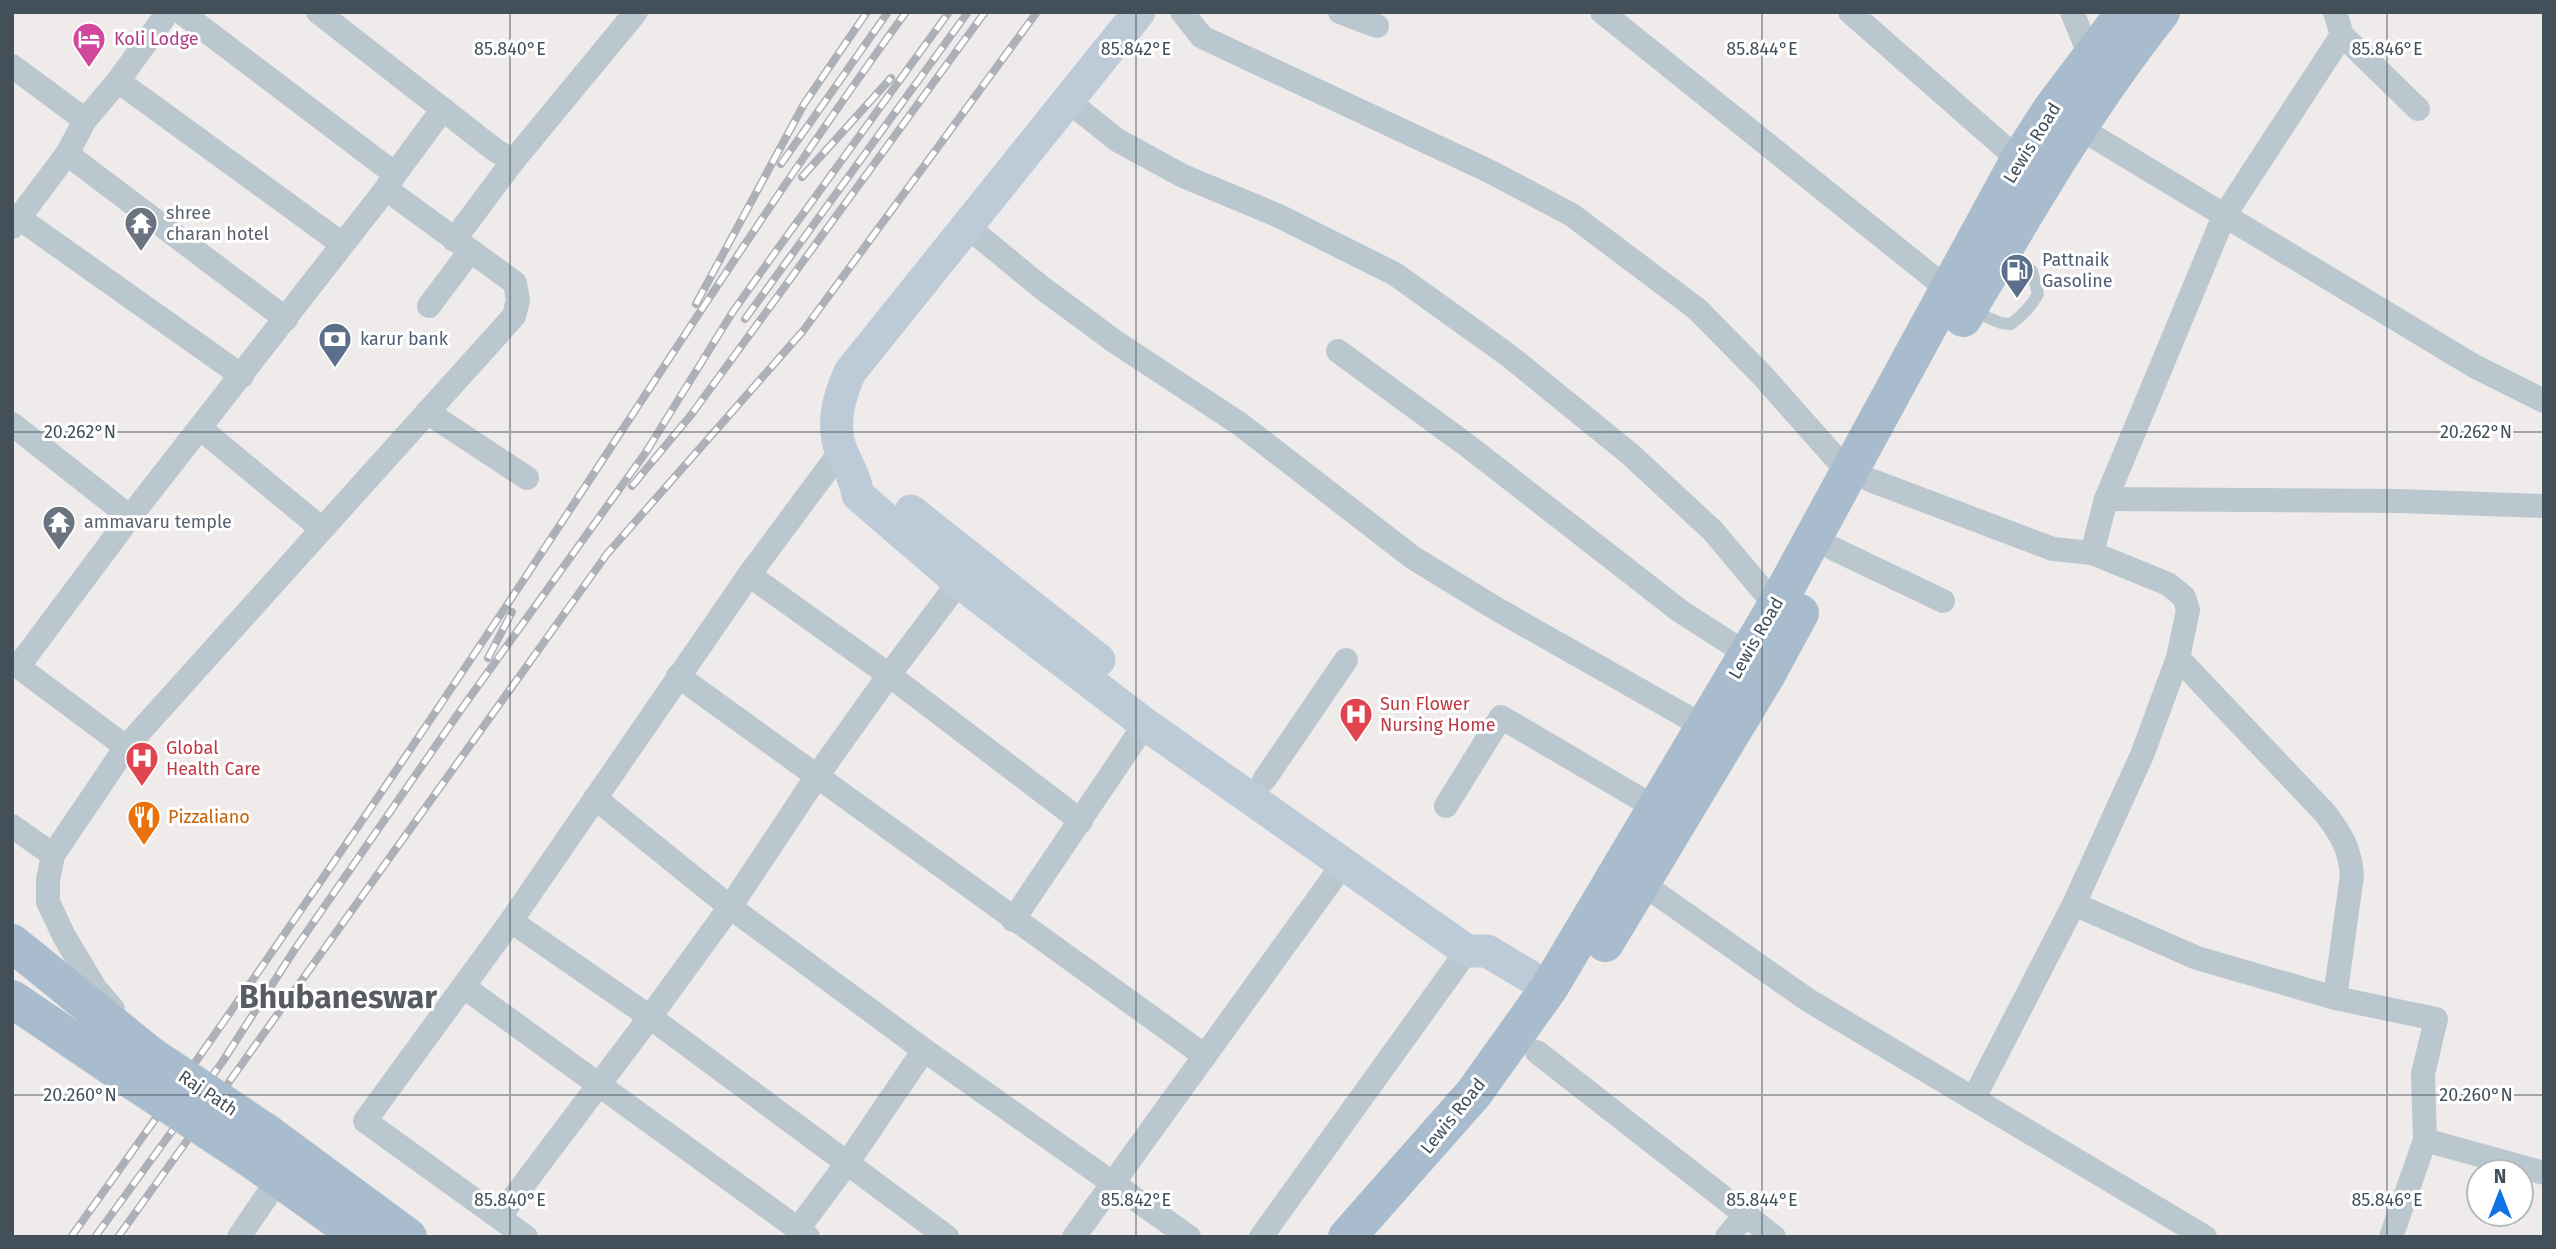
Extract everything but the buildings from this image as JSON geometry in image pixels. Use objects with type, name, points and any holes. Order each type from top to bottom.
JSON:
[{"type":"main road","name":"Lewis Road","points":[[1347,1237],[1474,1093],[1549,988],[1703,726],[1859,476],[1959,300],[2019,160],[2051,110],[2125,12]]},
{"type":"main road","name":"Lewis Road","points":[[1959,300],[2004,249],[2106,84],[2161,12]]},
{"type":"main road","name":"Lewis Road","points":[[1382,1237],[1452,1159],[1537,1052],[1643,884],[1768,674],[1834,549],[1859,476]]},
{"type":"main road","name":"Raj Path","points":[[12,943],[140,1067]]},
{"type":"main road","name":"Raj Path","points":[[12,999],[140,1067],[267,1157],[361,1237]]},
{"type":"main road","name":"Raj Path","points":[[267,1157],[408,1237]]},
{"type":"street","points":[[168,12],[118,81],[85,120],[67,154],[16,222],[242,376]]},
{"type":"street","points":[[140,1067],[64,936],[48,902],[48,880],[53,855],[126,747],[497,336],[514,316],[518,300],[515,283],[462,245],[390,182],[181,12]]},
{"type":"street","points":[[318,12],[513,161]]},
{"type":"street","points":[[429,306],[513,161],[636,12]]},
{"type":"street","points":[[1139,12],[850,372],[841,391],[838,431],[858,495],[959,582],[1145,724],[1344,863],[1477,951],[1549,988]]},
{"type":"street","points":[[1182,12],[1202,37],[1491,172],[1572,215],[1697,309],[1859,476],[2053,549],[2092,553],[2168,584],[2184,597],[2188,610],[2178,659],[2142,755],[2074,904],[1974,1098]]},
{"type":"street","points":[[1340,12],[1377,26]]},
{"type":"street","points":[[1602,12],[1959,300]]},
{"type":"street","points":[[1850,12],[2019,160]]},
{"type":"street","points":[[2072,12],[2090,56]]},
{"type":"street","points":[[2092,553],[2106,499],[2224,216],[2338,24],[2418,109]]},
{"type":"street","points":[[12,66],[85,120]]},
{"type":"street","points":[[118,81],[342,244]]},
{"type":"street","points":[[1067,100],[1117,140],[1184,176],[1279,216],[1395,274],[1508,355],[1630,454],[1713,531],[1776,606]]},
{"type":"street","points":[[126,747],[15,664],[286,319],[443,109]]},
{"type":"street","points":[[2078,127],[2474,366],[2544,401]]},
{"type":"street","points":[[67,154],[286,319]]},
{"type":"street","points":[[968,227],[1114,341],[1240,424],[1412,557],[1495,608],[1703,726]]},
{"type":"street","points":[[1338,351],[1468,446],[1679,611],[1747,654]]},
{"type":"street","points":[[427,412],[527,478]]},
{"type":"street","points":[[12,424],[130,517]]},
{"type":"street","points":[[201,429],[322,529]]},
{"type":"street","points":[[526,1237],[365,1121],[512,921],[749,575],[848,463]]},
{"type":"street","points":[[848,463],[873,479],[974,563],[1156,704],[1479,933],[1477,951],[1261,1237]]},
{"type":"street","points":[[2106,499],[2399,501],[2544,506]]},
{"type":"street","points":[[1834,549],[1943,601]]},
{"type":"street","points":[[749,575],[889,675],[1081,821]]},
{"type":"street","points":[[499,1217],[601,1084],[730,907],[817,776],[959,582]]},
{"type":"street","points":[[2178,659],[2325,813],[2343,837],[2351,856],[2352,875],[2335,998]]},
{"type":"street","points":[[1264,780],[1346,660]]},
{"type":"street","points":[[678,676],[1205,1056]]},
{"type":"street","points":[[1446,806],[1501,718],[1654,807]]},
{"type":"street","points":[[1013,920],[1145,724]]},
{"type":"street","points":[[595,798],[730,907],[924,1050],[1189,1237]]},
{"type":"street","points":[[12,826],[53,855]]},
{"type":"street","points":[[1074,1237],[1344,863]]},
{"type":"street","points":[[1643,884],[1808,1000],[2205,1237]]},
{"type":"street","points":[[2074,904],[2197,958],[2335,998],[2436,1019],[2423,1074],[2425,1140],[2391,1237]]},
{"type":"street","points":[[512,921],[650,1017],[947,1237]]},
{"type":"street","points":[[464,987],[803,1233],[924,1050]]},
{"type":"street","points":[[1537,1052],[1747,1213],[1774,1237]]},
{"type":"street","points":[[2425,1140],[2544,1173]]},
{"type":"street","points":[[239,1237],[267,1157]]},
{"type":"street","points":[[1727,1237],[1747,1213]]},
{"type":"lane","points":[[1959,300],[2001,323],[2011,324],[2025,314],[2038,294],[2032,271],[2004,249]]},
{"type":"railway","points":[[696,304],[804,104],[867,12]]},
{"type":"railway","points":[[781,164],[888,12]]},
{"type":"railway","points":[[71,1237],[315,889],[770,207],[906,12]]},
{"type":"railway","points":[[95,1237],[223,1061],[295,949],[460,711],[646,452],[732,313],[949,12]]},
{"type":"railway","points":[[745,319],[968,12]]},
{"type":"railway","points":[[632,486],[691,415],[985,12]]},
{"type":"railway","points":[[118,1237],[607,554],[803,331],[1037,12]]},
{"type":"railway","points":[[802,177],[891,78]]},
{"type":"railway","points":[[488,658],[512,612]]},
{"type":"place","name":"Koli Lodge","points":[[89,69]]},
{"type":"place","name":"shree charan hotel","points":[[141,253]]},
{"type":"place","name":"Pattnaik Gasoline","points":[[2017,300]]},
{"type":"place","name":"karur bank","points":[[335,369]]},
{"type":"place","name":"ammavaru temple","points":[[59,552]]},
{"type":"place","name":"Sun Flower Nursing Home","points":[[1356,744]]},
{"type":"place","name":"Global Health Care","points":[[142,788]]},
{"type":"place","name":"Pizzaliano","points":[[144,847]]},
{"type":"district","name":"Bhubaneswar","points":[[338,997]]}]
